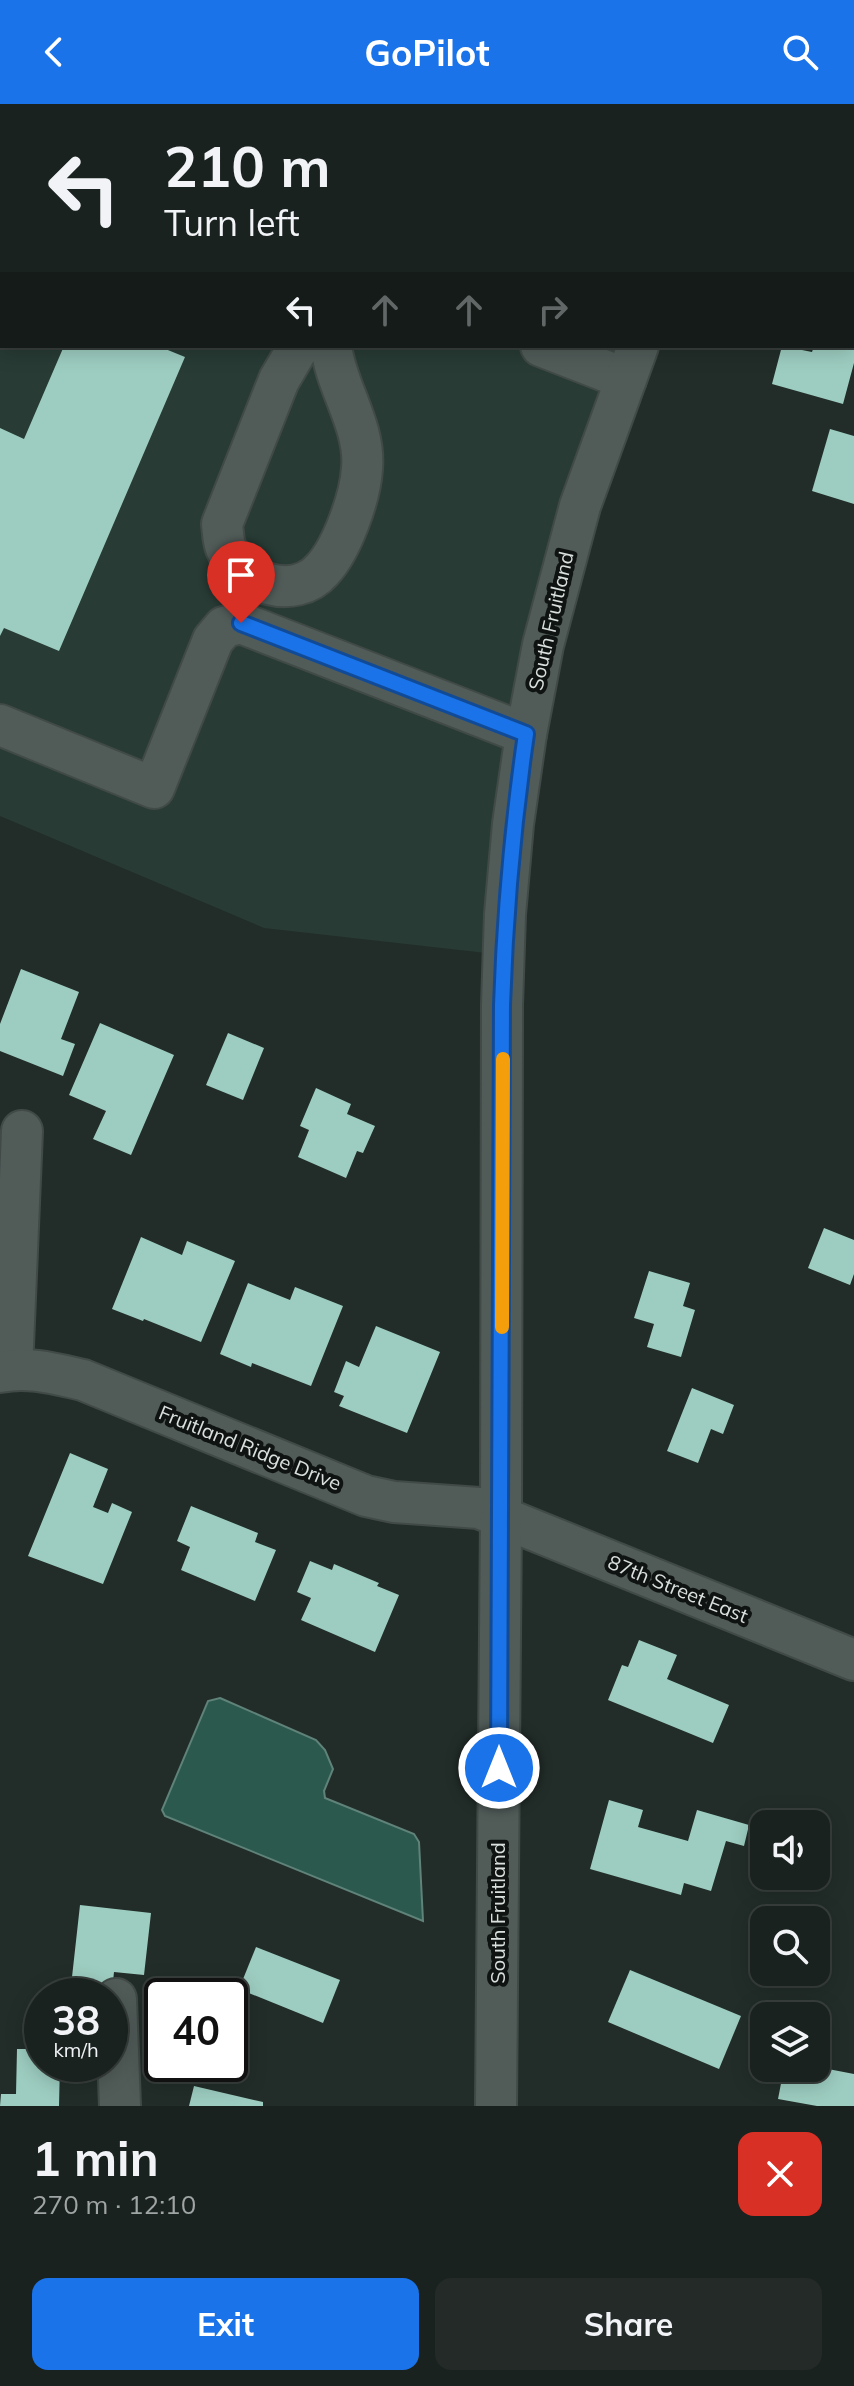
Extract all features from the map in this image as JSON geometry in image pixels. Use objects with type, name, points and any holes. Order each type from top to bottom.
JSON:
[{"type":"street","points":[[298,348],[279,380],[222,524],[226,549],[241,569],[263,583],[283,587],[303,583],[321,573],[344,532],[358,491],[362,468],[361,444],[334,367],[331,348]]},
{"type":"street","points":[[552,348],[632,363]]},
{"type":"street","name":"South Fruitland","points":[[496,2106],[502,1005],[507,899],[513,824],[543,645],[565,557],[592,470],[632,363]]},
{"type":"street","points":[[0,725],[154,788],[213,640],[224,627],[241,623],[526,734]]},
{"type":"street","points":[[6,1371],[22,1131]]},
{"type":"street","name":"Fruitland Ridge Drive","points":[[6,1371],[46,1372],[83,1380],[366,1496],[394,1502],[463,1505],[501,1518]]},
{"type":"street","name":"87th Street East","points":[[501,1518],[854,1660]]},
{"type":"street","points":[[119,2082],[120,2106]]},
{"type":"shaded area","points":[[0,348],[637,348],[592,470],[504,955],[264,928],[0,816]]},
{"type":"shaded area","points":[[220,1698],[316,1740],[325,1750],[333,1769],[324,1791],[325,1798],[414,1834],[419,1842],[423,1921],[165,1816],[162,1810],[208,1701]]},
{"type":"building","points":[[63,348],[163,348],[185,357],[59,651],[4,628],[0,636],[0,428],[24,439]]},
{"type":"building","points":[[781,348],[812,352],[813,348],[854,348],[854,363],[843,404],[772,384]]},
{"type":"building","points":[[830,429],[854,436],[854,504],[812,491]]},
{"type":"building","points":[[21,969],[79,992],[61,1039],[75,1044],[63,1076],[0,1051],[0,1024]]},
{"type":"building","points":[[100,1023],[174,1055],[131,1155],[93,1139],[106,1111],[69,1095]]},
{"type":"building","points":[[228,1033],[264,1048],[243,1100],[206,1085]]},
{"type":"building","points":[[316,1088],[351,1104],[347,1114],[375,1126],[363,1153],[357,1151],[346,1178],[298,1157],[309,1130],[300,1126]]},
{"type":"building","points":[[824,1228],[854,1240],[854,1274],[850,1285],[808,1268]]},
{"type":"building","points":[[141,1237],[182,1255],[187,1241],[235,1261],[201,1342],[112,1309]]},
{"type":"building","points":[[649,1271],[690,1283],[683,1306],[695,1310],[681,1357],[647,1347],[654,1324],[634,1318]]},
{"type":"building","points":[[248,1283],[290,1300],[295,1287],[343,1306],[311,1386],[220,1354]]},
{"type":"building","points":[[376,1326],[440,1352],[407,1433],[339,1406],[344,1396],[334,1392],[346,1361],[359,1367]]},
{"type":"building","points":[[692,1388],[734,1405],[723,1434],[711,1429],[698,1463],[667,1451]]},
{"type":"building","points":[[70,1453],[108,1469],[93,1507],[108,1513],[112,1503],[132,1512],[103,1584],[28,1556]]},
{"type":"building","points":[[191,1506],[258,1533],[255,1542],[276,1550],[255,1601],[181,1570],[190,1547],[177,1541]]},
{"type":"building","points":[[310,1561],[332,1570],[334,1564],[399,1595],[375,1652],[301,1620],[311,1598],[297,1592]]},
{"type":"building","points":[[639,1640],[677,1655],[667,1679],[729,1705],[713,1743],[608,1700],[622,1665],[628,1667]]},
{"type":"building","points":[[609,1800],[643,1810],[638,1827],[688,1841],[697,1810],[749,1825],[744,1846],[726,1841],[711,1891],[684,1883],[681,1895],[590,1869]]},
{"type":"building","points":[[80,1905],[151,1913],[144,1975],[114,1972],[113,1978],[72,1978]]},
{"type":"building","points":[[256,1947],[340,1980],[323,2023],[248,1993],[248,1978],[243,1978]]},
{"type":"building","points":[[630,1970],[741,2016],[719,2069],[608,2022]]},
{"type":"building","points":[[17,2049],[24,2049],[24,2082],[60,2082],[59,2106],[0,2106],[1,2094],[16,2094]]},
{"type":"building","points":[[830,2069],[854,2074],[854,2106],[817,2106],[778,2099],[781,2082],[830,2082]]},
{"type":"building","points":[[194,2086],[263,2102],[263,2106],[189,2106]]},
{"type":"slow traffic","points":[[502,1327],[503,1059]]},
{"type":"route","points":[[241,623],[526,734],[513,824],[505,914],[502,1005],[499,1768]]}]
